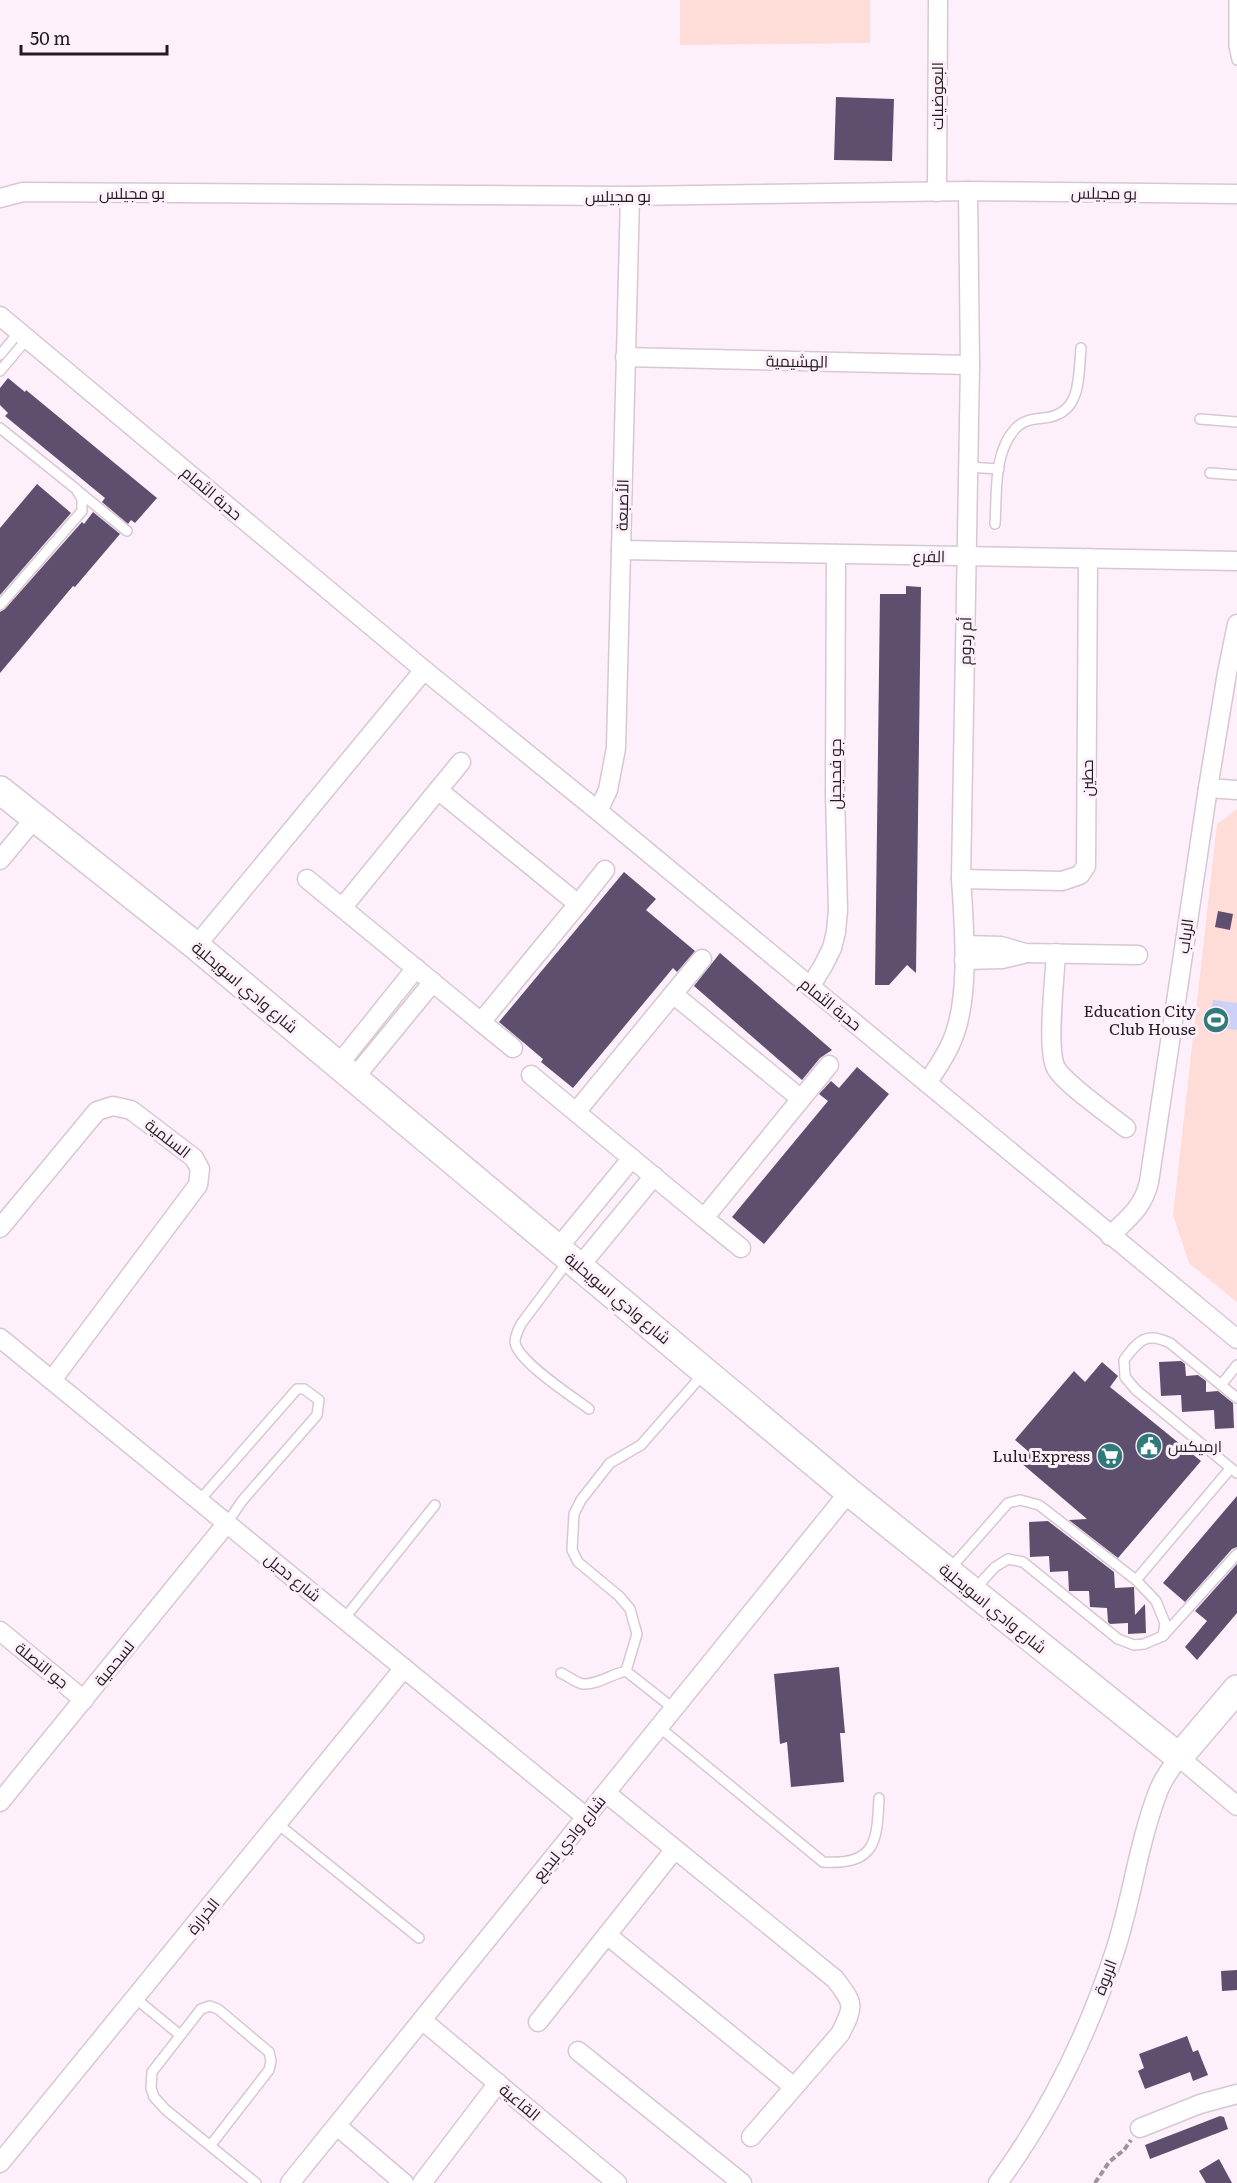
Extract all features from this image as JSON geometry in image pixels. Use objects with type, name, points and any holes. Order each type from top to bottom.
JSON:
[{"type":"street","name":"البعوضيات","points":[[937,192],[938,0]]},
{"type":"street","name":"بو مجيلس","points":[[0,198],[23,192],[630,196],[968,191],[1237,194]]},
{"type":"street","name":"أم ردوم","points":[[927,1083],[951,1043],[957,1028],[965,953],[960,879],[970,365],[968,191]]},
{"type":"street","name":"الأصبعة","points":[[598,811],[608,790],[616,748],[630,196]]},
{"type":"street","name":"حدبة الثمام","points":[[0,316],[424,670],[598,811],[1237,1340]]},
{"type":"street","name":"الهشيمية","points":[[625,357],[970,365]]},
{"type":"street","name":"الفرع","points":[[621,550],[1237,561]]},
{"type":"street","name":"جو فحيحيل","points":[[810,987],[824,966],[832,948],[838,910],[835,794],[836,554]]},
{"type":"street","name":"حطين","points":[[960,879],[1062,880],[1080,875],[1086,866],[1088,558]]},
{"type":"street","name":"الرباب","points":[[1110,1236],[1140,1206],[1147,1189],[1208,788],[1237,624]]},
{"type":"street","points":[[196,946],[424,670]]},
{"type":"street","points":[[342,908],[461,762]]},
{"type":"street","points":[[1208,788],[1237,790]]},
{"type":"street","name":"شارع وادي اسويحلية","points":[[0,790],[347,1070],[849,1492],[1237,1806]]},
{"type":"street","points":[[438,790],[578,904]]},
{"type":"street","points":[[0,860],[34,818]]},
{"type":"street","points":[[482,1022],[605,870]]},
{"type":"street","points":[[307,879],[513,1048]]},
{"type":"street","points":[[965,953],[1002,959],[1025,953],[1138,955]]},
{"type":"street","points":[[1056,953],[1052,1045],[1056,1068],[1126,1128]]},
{"type":"street","points":[[576,1112],[702,959]]},
{"type":"street","points":[[347,1070],[416,968]]},
{"type":"street","points":[[347,1070],[433,982]]},
{"type":"street","points":[[673,994],[801,1099]]},
{"type":"street","points":[[704,1218],[829,1065]]},
{"type":"street","points":[[531,1075],[741,1248]]},
{"type":"street","name":"السلمية","points":[[0,1228],[97,1111],[113,1106],[131,1110],[194,1158],[200,1168],[198,1185],[52,1380]]},
{"type":"street","points":[[570,1257],[632,1158]]},
{"type":"street","points":[[570,1257],[654,1176]]},
{"type":"street","name":"شارع دحيل","points":[[0,1338],[586,1817]]},
{"type":"street","name":"شارع وادي لبديع","points":[[290,2183],[849,1492]]},
{"type":"street","name":"لسحمية","points":[[0,1802],[227,1523]]},
{"type":"street","name":"جو النصلة","points":[[0,1631],[84,1700]]},
{"type":"street","name":"الخرارة","points":[[0,2163],[404,1668]]},
{"type":"street","points":[[1179,1757],[1237,1689]]},
{"type":"street","name":"الربوة","points":[[998,2183],[1021,2151],[1055,2095],[1085,2031],[1115,1951],[1158,1791],[1179,1757]]},
{"type":"street","points":[[606,1793],[835,1979],[851,2000],[850,2015],[840,2034],[751,2137]]},
{"type":"street","points":[[538,2022],[675,1850]]},
{"type":"street","points":[[607,1935],[794,2087]]},
{"type":"street","name":"القاعية","points":[[422,2020],[617,2183]]},
{"type":"street","points":[[578,2051],[742,2183]]},
{"type":"street","points":[[422,2183],[498,2083]]},
{"type":"street","points":[[1140,2128],[1200,2104],[1237,2094]]},
{"type":"street","points":[[337,2126],[404,2183]]},
{"type":"lane","points":[[1234,0],[1234,46],[1237,60]]},
{"type":"lane","points":[[0,355],[23,336]]},
{"type":"lane","points":[[0,371],[23,336]]},
{"type":"lane","points":[[995,524],[999,469],[1005,446],[1014,430],[1024,421],[1055,417],[1063,413],[1070,405],[1076,394],[1081,348]]},
{"type":"lane","points":[[1200,419],[1237,422]]},
{"type":"lane","points":[[0,428],[127,531]]},
{"type":"lane","points":[[968,467],[999,469]]},
{"type":"lane","points":[[1210,472],[1237,475]]},
{"type":"lane","points":[[0,605],[82,511],[81,499],[76,489]]},
{"type":"lane","points":[[570,1257],[521,1324],[516,1334],[515,1344],[530,1365],[589,1409]]},
{"type":"lane","points":[[1136,1581],[1233,1471],[1136,1390],[1125,1377],[1124,1359],[1137,1342],[1161,1338],[1237,1398]]},
{"type":"lane","points":[[1221,1385],[1237,1365]]},
{"type":"lane","points":[[626,1671],[637,1634],[630,1609],[619,1596],[578,1562],[572,1550],[574,1514],[581,1500],[610,1463],[641,1445],[705,1371]]},
{"type":"lane","points":[[200,1501],[297,1389],[304,1389],[319,1400],[317,1415],[242,1501],[227,1523]]},
{"type":"lane","points":[[947,1572],[1008,1503],[1020,1500],[1039,1505],[1136,1581],[1156,1601],[1165,1623],[1163,1636]]},
{"type":"lane","points":[[344,1619],[435,1505]]},
{"type":"lane","points":[[973,1592],[995,1567],[1011,1558],[1023,1562],[1118,1639],[1134,1645],[1144,1644],[1163,1636],[1237,1554]]},
{"type":"lane","points":[[561,1673],[582,1684],[597,1682],[626,1671]]},
{"type":"lane","points":[[626,1671],[674,1709]]},
{"type":"lane","points":[[659,1727],[823,1862],[845,1863],[864,1854],[877,1836],[879,1798]]},
{"type":"lane","points":[[279,1824],[419,1938]]},
{"type":"lane","points":[[135,1998],[180,2035]]},
{"type":"lane","points":[[210,2146],[269,2070],[271,2061],[269,2052],[218,2009],[210,2006],[201,2009],[152,2072],[151,2088],[154,2097],[166,2110],[210,2146],[256,2183]]},
{"type":"path","points":[[1095,2183],[1109,2162],[1124,2150],[1140,2128]]},
{"type":"shaded area","points":[[680,0],[870,0],[870,43],[680,45]]},
{"type":"shaded area","name":"Education City Club House","points":[[1237,809],[1237,1302],[1189,1263],[1173,1215],[1217,824]]},
{"type":"water","points":[[1213,1000],[1237,1003],[1237,1030],[1209,1026]]},
{"type":"building","points":[[836,97],[894,99],[892,161],[834,160]]},
{"type":"building","points":[[8,378],[25,392],[26,390],[157,498],[135,523],[131,520],[128,524],[102,502],[105,498],[5,416],[8,413],[0,405],[0,388]]},
{"type":"building","points":[[37,484],[71,513],[0,595],[0,528]]},
{"type":"building","points":[[93,512],[120,534],[0,673],[0,612]]},
{"type":"building","points":[[906,586],[921,587],[916,973],[907,965],[889,985],[875,985],[880,594],[906,594]]},
{"type":"building","points":[[624,872],[656,899],[646,910],[695,951],[677,972],[673,968],[573,1088],[541,1062],[543,1059],[499,1022]]},
{"type":"building","points":[[1218,911],[1233,914],[1230,930],[1215,927]]},
{"type":"building","points":[[720,953],[832,1050],[820,1058],[802,1080],[694,986]]},
{"type":"building","points":[[857,1067],[889,1094],[764,1244],[732,1217],[828,1101],[819,1094],[831,1081],[839,1088]]},
{"type":"building","points":[[1181,1361],[1185,1364],[1186,1376],[1198,1375],[1206,1381],[1206,1392],[1218,1391],[1233,1403],[1234,1428],[1215,1429],[1214,1410],[1182,1412],[1181,1395],[1161,1396],[1159,1362]]},
{"type":"building","name":"Lulu Express","points":[[1102,1362],[1118,1376],[1110,1387],[1201,1461],[1118,1558],[1069,1520],[1087,1519],[1020,1462],[1029,1452],[1015,1440],[1074,1371],[1085,1382]]},
{"type":"building","points":[[1237,1496],[1237,1547],[1232,1549],[1185,1602],[1163,1583]]},
{"type":"building","points":[[1048,1521],[1114,1572],[1115,1588],[1134,1587],[1135,1615],[1145,1604],[1146,1633],[1128,1634],[1128,1623],[1110,1624],[1107,1608],[1090,1607],[1089,1591],[1069,1591],[1068,1571],[1050,1572],[1049,1556],[1030,1557],[1029,1522]]},
{"type":"building","points":[[1237,1564],[1237,1613],[1197,1660],[1185,1647],[1207,1621],[1195,1611]]},
{"type":"building","points":[[839,1667],[845,1733],[840,1733],[844,1782],[791,1787],[787,1742],[780,1744],[774,1674]]},
{"type":"building","points":[[1237,1970],[1237,1990],[1222,1991],[1221,1971]]},
{"type":"building","points":[[1187,2036],[1193,2052],[1198,2050],[1208,2075],[1193,2081],[1190,2072],[1145,2089],[1138,2071],[1144,2068],[1139,2054]]},
{"type":"building","points":[[1220,2116],[1224,2117],[1228,2129],[1150,2159],[1145,2145]]},
{"type":"building","points":[[1219,2159],[1232,2183],[1206,2183],[1199,2171]]},
{"type":"place","name":"Education City Club House","points":[[1216,1020]]},
{"type":"place","name":"ارميكس","points":[[1149,1446]]},
{"type":"place","name":"Lulu Express","points":[[1110,1456]]}]
